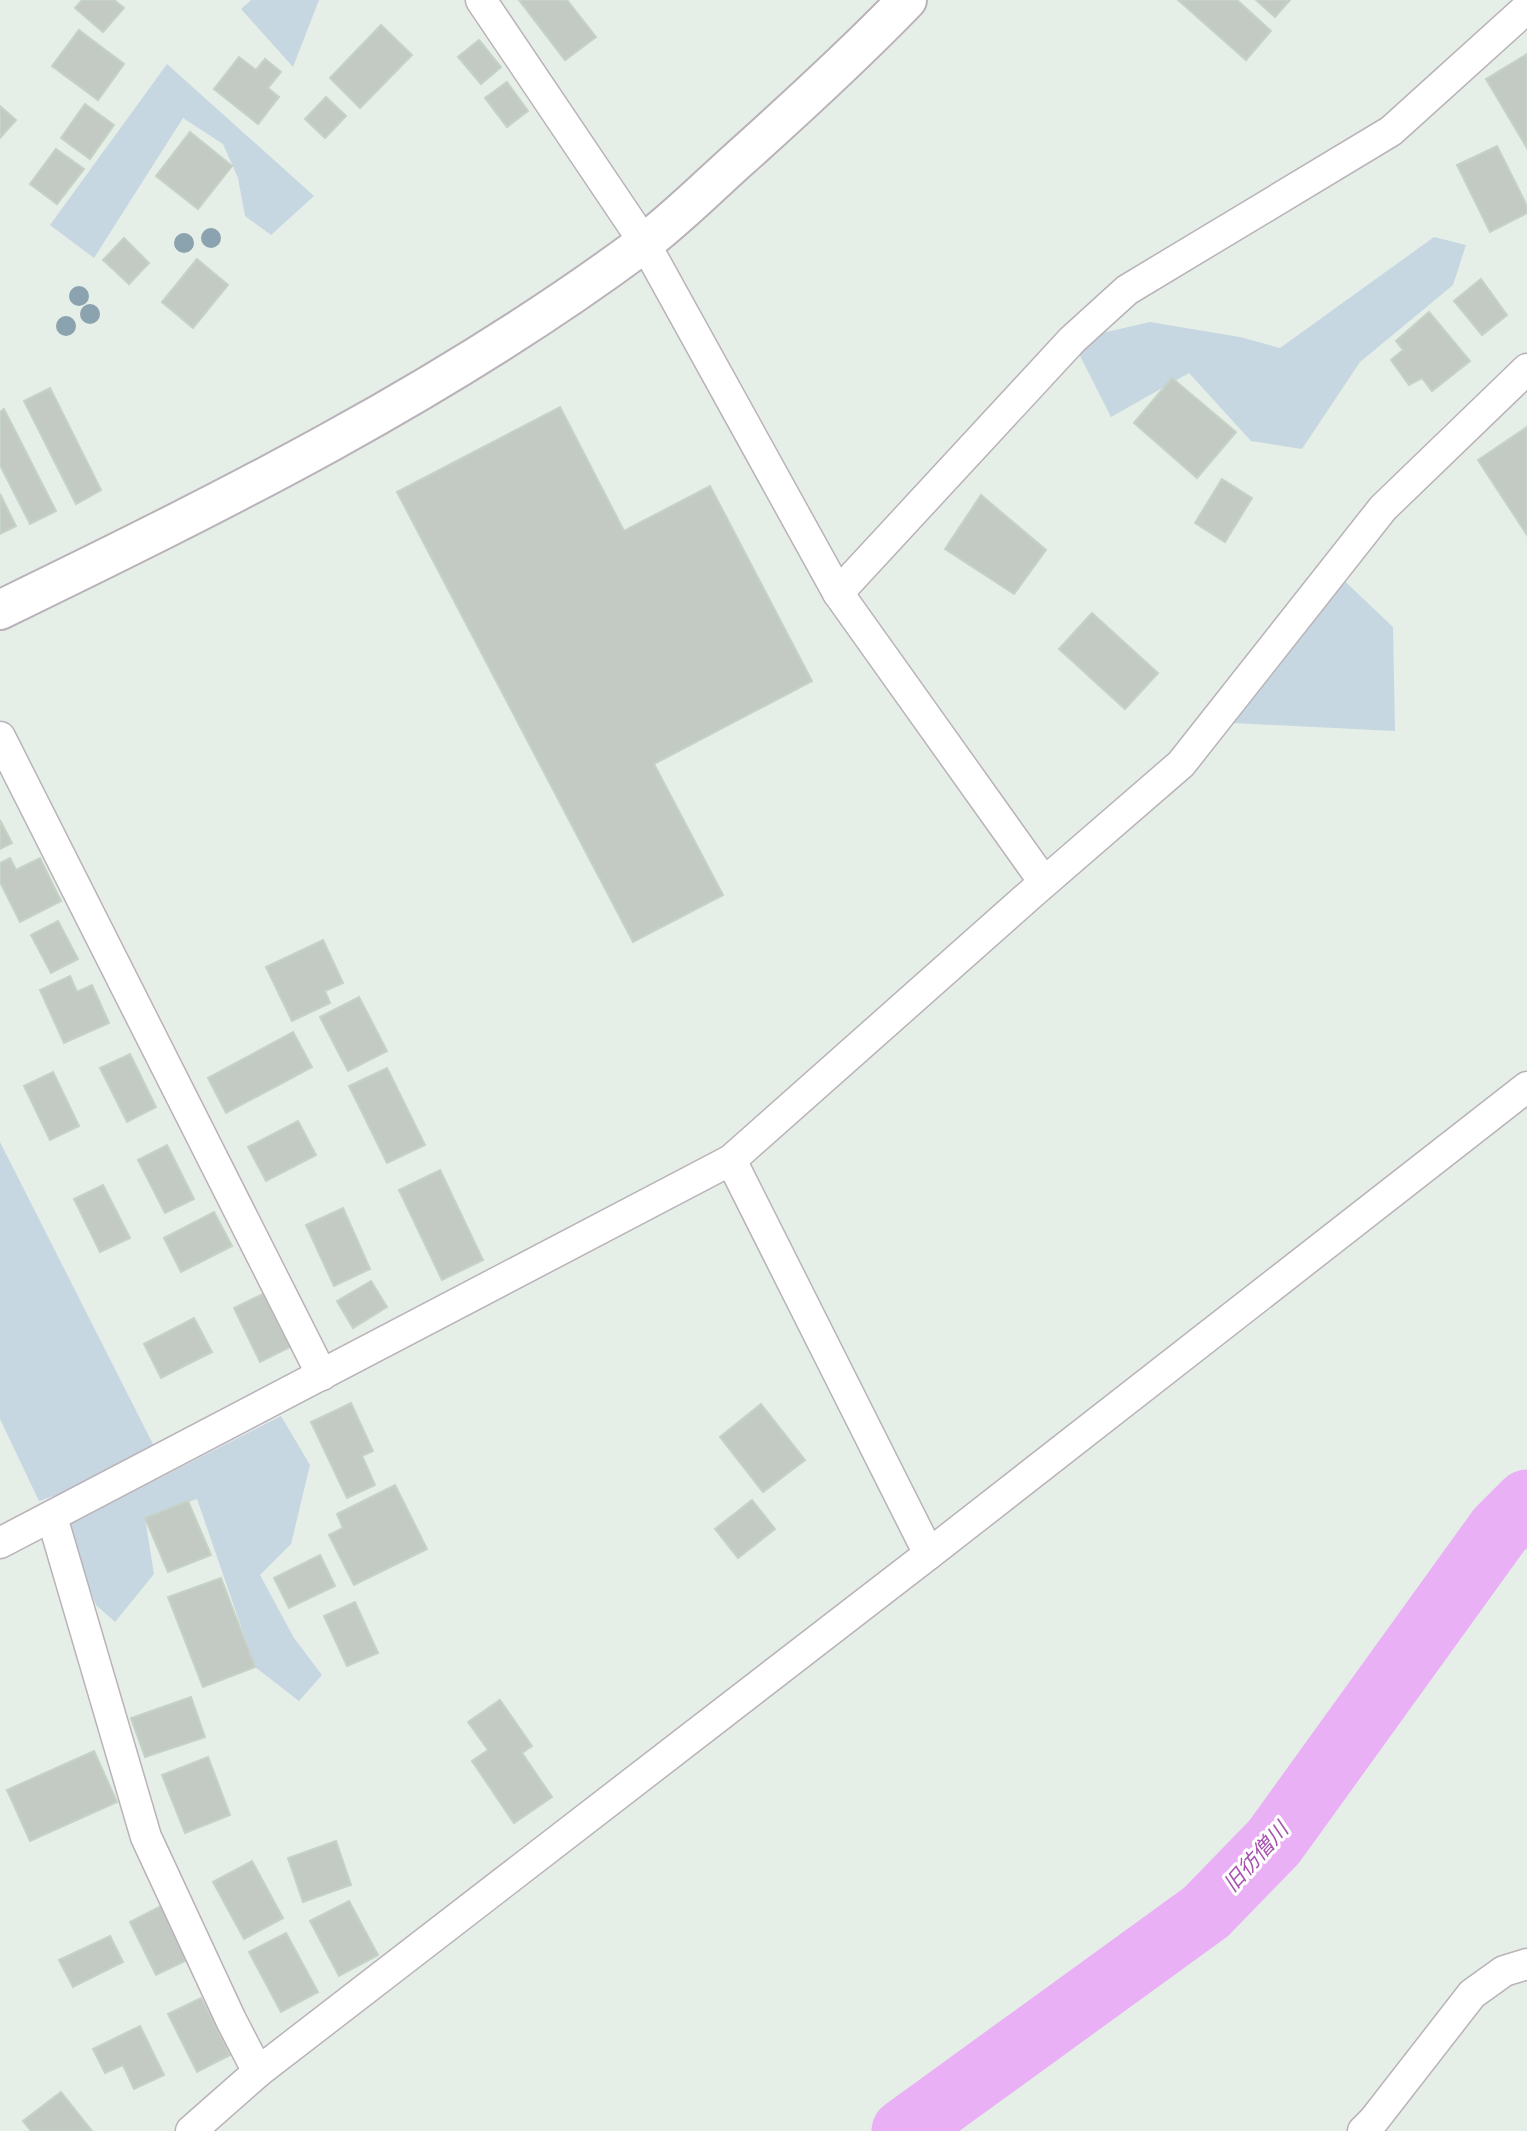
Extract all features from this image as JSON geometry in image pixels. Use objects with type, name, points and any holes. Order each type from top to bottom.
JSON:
[{"type":"street","points":[[481,0],[644,243],[838,593],[1044,882]]},
{"type":"street","points":[[0,610],[138,543],[358,428],[495,346],[644,243],[848,61],[907,0]]},
{"type":"street","points":[[838,593],[1072,340],[1127,289],[1391,131],[1527,8]]},
{"type":"street","points":[[0,1543],[731,1160],[1181,764],[1383,508],[1527,369]]},
{"type":"street","points":[[0,737],[322,1374]]},
{"type":"street","points":[[191,2131],[258,2072],[929,1554],[1527,1087]]},
{"type":"street","points":[[731,1160],[929,1554]]},
{"type":"street","points":[[52,1517],[146,1837],[258,2072]]},
{"type":"street","points":[[1363,2131],[1472,1994],[1504,1971],[1527,1964]]},
{"type":"shaded area","points":[[251,0],[319,0],[293,67],[241,9]]},
{"type":"shaded area","points":[[167,64],[314,196],[271,235],[245,216],[238,178],[223,144],[183,118],[94,258],[50,225]]},
{"type":"shaded area","points":[[1434,237],[1466,245],[1453,285],[1360,362],[1302,449],[1251,441],[1189,373],[1111,417],[1072,340],[1150,322],[1240,337],[1280,348]]},
{"type":"shaded area","points":[[1334,571],[1393,627],[1395,731],[1214,722]]},
{"type":"shaded area","points":[[0,1142],[161,1460],[39,1501],[0,1419]]},
{"type":"shaded area","points":[[281,1416],[310,1465],[291,1544],[260,1575],[294,1638],[322,1675],[299,1701],[255,1667],[197,1499],[145,1518],[154,1574],[115,1622],[96,1605],[66,1526]]},
{"type":"building","points":[[82,0],[114,0],[124,8],[103,32],[75,8]]},
{"type":"building","points":[[519,0],[567,0],[596,37],[565,60]]},
{"type":"building","points":[[1178,0],[1237,0],[1271,31],[1246,60]]},
{"type":"building","points":[[1256,0],[1290,0],[1275,17]]},
{"type":"building","points":[[381,25],[412,55],[360,108],[330,78]]},
{"type":"building","points":[[79,30],[124,64],[98,100],[52,66]]},
{"type":"building","points":[[479,40],[501,67],[481,84],[458,57]]},
{"type":"building","points":[[1527,54],[1527,148],[1486,79]]},
{"type":"building","points":[[239,57],[256,70],[265,59],[281,72],[268,88],[279,97],[258,124],[214,89]]},
{"type":"building","points":[[507,82],[528,111],[507,127],[485,98]]},
{"type":"building","points":[[326,97],[346,116],[325,138],[305,119]]},
{"type":"building","points":[[85,104],[114,125],[90,159],[61,138]]},
{"type":"building","points":[[0,106],[16,120],[0,138]]},
{"type":"building","points":[[190,132],[232,166],[198,209],[156,176]]},
{"type":"building","points":[[1497,146],[1527,206],[1527,213],[1490,232],[1457,165]]},
{"type":"building","points":[[56,149],[84,169],[57,204],[30,184]]},
{"type":"building","points":[[124,238],[149,263],[129,284],[103,260]]},
{"type":"building","points":[[197,259],[228,285],[193,328],[162,302]]},
{"type":"building","points":[[1481,279],[1507,315],[1482,335],[1454,301]]},
{"type":"building","points":[[1429,312],[1470,361],[1432,391],[1422,378],[1409,385],[1391,360],[1403,350],[1396,341]]},
{"type":"building","points":[[1172,378],[1236,432],[1197,478],[1134,423]]},
{"type":"building","points":[[50,388],[101,490],[76,504],[24,401]]},
{"type":"building","points":[[560,407],[624,531],[710,486],[812,681],[654,764],[723,895],[633,942],[397,492]]},
{"type":"building","points":[[4,409],[56,511],[30,524],[0,465],[0,412]]},
{"type":"building","points":[[1527,427],[1527,535],[1478,460]]},
{"type":"building","points":[[1222,479],[1252,498],[1225,542],[1195,523]]},
{"type":"building","points":[[0,494],[16,526],[0,534]]},
{"type":"building","points":[[981,495],[1046,550],[1014,594],[945,549]]},
{"type":"building","points":[[1092,613],[1158,673],[1125,709],[1059,649]]},
{"type":"building","points":[[0,820],[12,843],[0,849]]},
{"type":"building","points":[[10,858],[16,870],[40,858],[61,901],[20,922],[0,882],[0,863]]},
{"type":"building","points":[[58,921],[78,959],[51,973],[31,935]]},
{"type":"building","points":[[323,940],[343,983],[325,991],[330,1003],[292,1021],[266,967]]},
{"type":"building","points":[[70,976],[77,992],[92,985],[109,1023],[64,1043],[40,990]]},
{"type":"building","points":[[359,997],[387,1051],[348,1071],[320,1017]]},
{"type":"building","points":[[293,1032],[312,1067],[226,1113],[208,1078]]},
{"type":"building","points":[[130,1054],[156,1107],[127,1122],[100,1068]]},
{"type":"building","points":[[387,1068],[425,1145],[387,1163],[349,1086]]},
{"type":"building","points":[[53,1072],[79,1126],[50,1140],[24,1086]]},
{"type":"building","points":[[298,1121],[316,1155],[266,1181],[248,1147]]},
{"type":"building","points":[[167,1145],[194,1199],[165,1213],[138,1160]]},
{"type":"building","points":[[440,1170],[483,1260],[442,1280],[399,1190]]},
{"type":"building","points":[[103,1185],[130,1238],[100,1252],[74,1199]]},
{"type":"building","points":[[343,1208],[370,1269],[334,1286],[306,1225]]},
{"type":"building","points":[[214,1212],[232,1246],[181,1272],[164,1238]]},
{"type":"building","points":[[371,1281],[387,1307],[353,1328],[337,1301]]},
{"type":"building","points":[[263,1294],[290,1347],[260,1362],[234,1308]]},
{"type":"building","points":[[194,1318],[212,1352],[161,1378],[144,1344]]},
{"type":"building","points":[[351,1403],[373,1451],[362,1456],[375,1485],[347,1498],[311,1422]]},
{"type":"building","points":[[761,1404],[805,1460],[763,1492],[720,1437]]},
{"type":"building","points":[[395,1485],[427,1549],[354,1585],[329,1535],[343,1528],[337,1514]]},
{"type":"building","points":[[752,1500],[775,1529],[738,1558],[715,1529]]},
{"type":"building","points":[[188,1501],[211,1555],[168,1572],[145,1518]]},
{"type":"building","points":[[320,1555],[335,1586],[289,1608],[274,1578]]},
{"type":"building","points":[[221,1578],[255,1667],[203,1687],[168,1597]]},
{"type":"building","points":[[355,1602],[378,1653],[347,1666],[324,1616]]},
{"type":"building","points":[[191,1697],[205,1737],[145,1757],[131,1718]]},
{"type":"building","points":[[500,1700],[532,1746],[522,1753],[552,1797],[514,1823],[472,1761],[488,1750],[468,1722]]},
{"type":"building","points":[[94,1751],[117,1802],[30,1841],[7,1790]]},
{"type":"building","points":[[208,1757],[230,1815],[185,1833],[162,1775]]},
{"type":"building","points":[[336,1841],[351,1885],[303,1902],[288,1858]]},
{"type":"building","points":[[252,1861],[283,1918],[244,1939],[213,1882]]},
{"type":"building","points":[[349,1901],[378,1955],[339,1976],[310,1921]]},
{"type":"building","points":[[161,1906],[187,1960],[156,1975],[130,1922]]},
{"type":"building","points":[[286,1933],[318,1992],[281,2012],[249,1952]]},
{"type":"building","points":[[110,1936],[123,1962],[73,1987],[59,1960]]},
{"type":"building","points":[[201,1998],[230,2055],[197,2072],[168,2014]]},
{"type":"building","points":[[140,2026],[164,2075],[134,2089],[123,2065],[105,2073],[93,2049]]},
{"type":"building","points":[[61,2092],[92,2131],[31,2131],[23,2121]]},
{"type":"waterway","name":"旧彷僧川","points":[[904,2131],[1206,1912],[1274,1842],[1499,1530],[1527,1502]]}]
